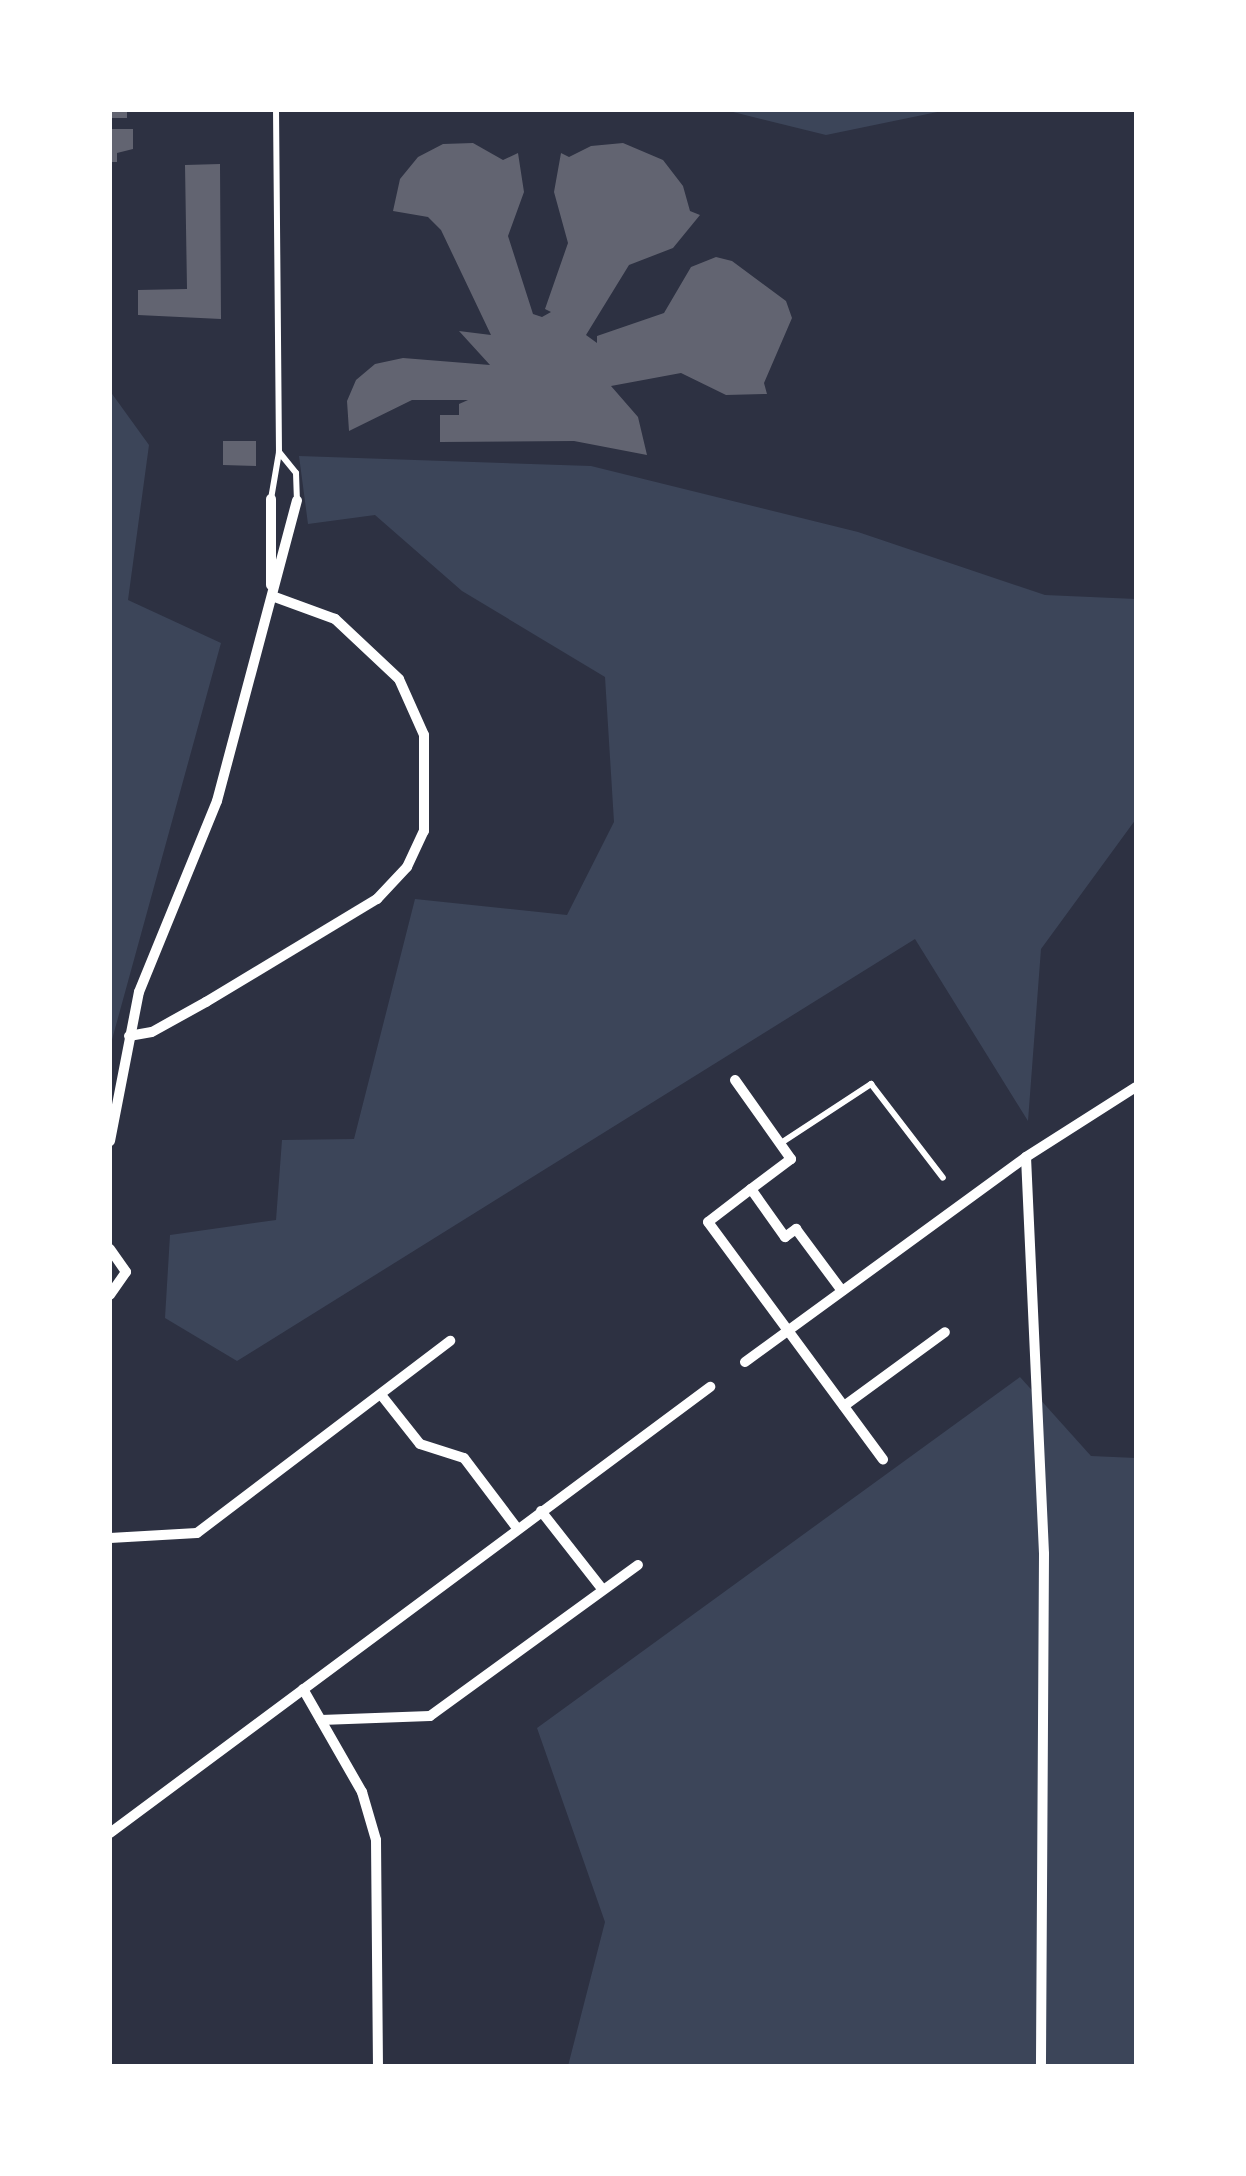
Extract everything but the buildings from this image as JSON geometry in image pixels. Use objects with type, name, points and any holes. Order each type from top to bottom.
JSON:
[{"type":"street","points":[[271,499],[272,596]]},
{"type":"street","points":[[110,1142],[140,992],[217,801],[296,500]]},
{"type":"street","points":[[129,1036],[179,1017],[377,900],[406,867],[424,831],[424,736],[400,679],[336,619],[272,596]]},
{"type":"street","points":[[735,1080],[791,1160],[708,1222],[883,1459]]},
{"type":"street","points":[[745,1362],[1026,1157],[1136,1087]]},
{"type":"street","points":[[1026,1157],[1044,1554],[1041,2066]]},
{"type":"street","points":[[751,1189],[785,1237],[796,1229],[842,1291]]},
{"type":"street","points":[[110,1249],[126,1272],[110,1295]]},
{"type":"street","points":[[844,1406],[945,1332]]},
{"type":"street","points":[[110,1538],[198,1533],[450,1341]]},
{"type":"street","points":[[110,1833],[710,1387]]},
{"type":"street","points":[[382,1396],[420,1444],[464,1458],[517,1528]]},
{"type":"street","points":[[541,1511],[602,1590]]},
{"type":"street","points":[[321,1720],[430,1716],[638,1565]]},
{"type":"street","points":[[303,1688],[362,1792],[376,1840],[378,2066]]},
{"type":"lane","points":[[271,499],[279,452],[276,110]]},
{"type":"lane","points":[[279,452],[296,473],[296,500]]},
{"type":"lane","points":[[780,1144],[871,1084],[942,1178]]},
{"type":"shaded area","points":[[725,110],[947,110],[826,135]]},
{"type":"shaded area","points":[[110,391],[149,445],[128,600],[221,643],[110,1047]]},
{"type":"shaded area","points":[[299,456],[591,466],[858,532],[1045,595],[1136,599],[1136,819],[1041,949],[1028,1121],[915,939],[237,1361],[165,1318],[170,1235],[276,1220],[282,1140],[354,1139],[415,899],[567,915],[614,822],[605,677],[462,591],[375,515],[308,524]]},
{"type":"shaded area","points":[[1020,1377],[1091,1456],[1136,1458],[1136,2066],[568,2066],[605,1922],[537,1728]]}]
